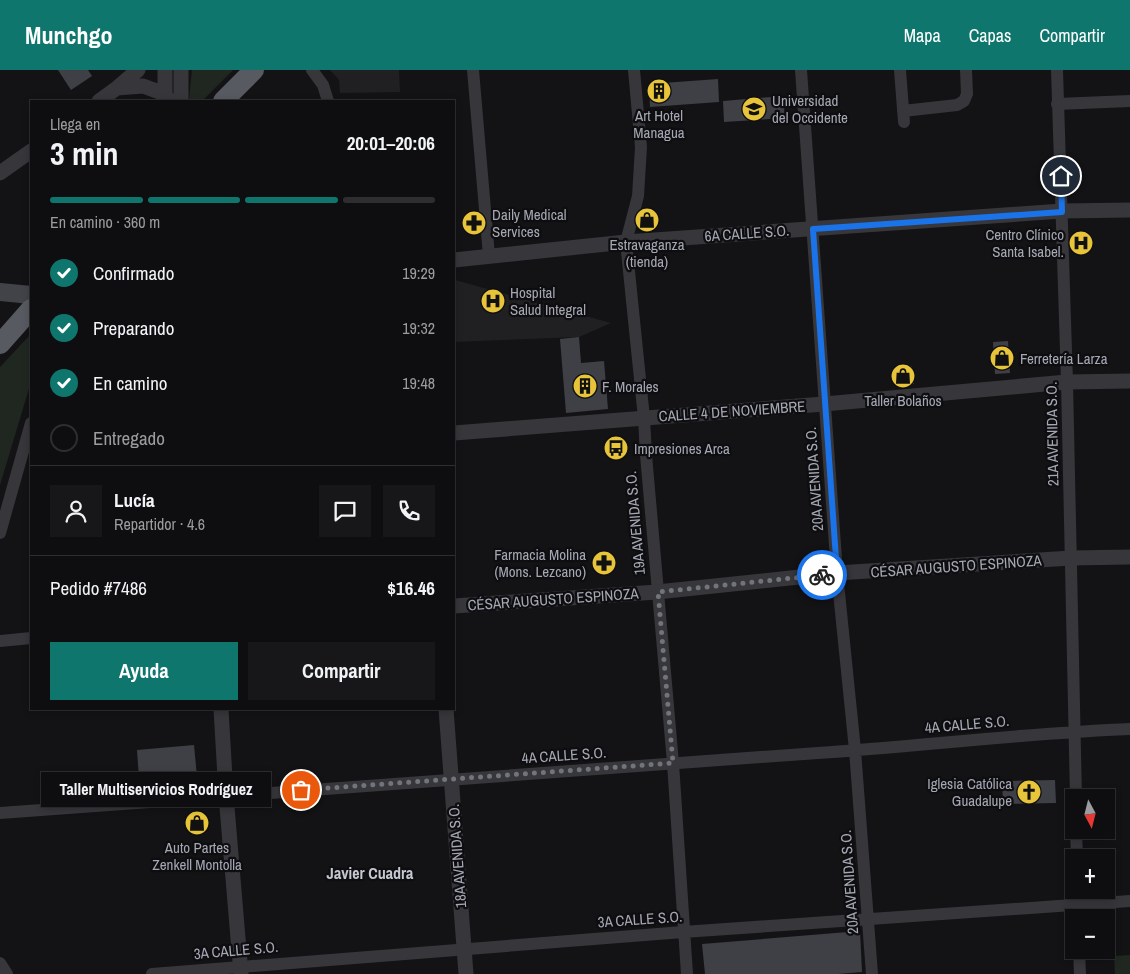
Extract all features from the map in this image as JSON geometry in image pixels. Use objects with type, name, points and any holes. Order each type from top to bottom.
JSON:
[{"type":"highway","points":[[224,100],[254,70]]},
{"type":"highway","points":[[0,344],[30,310]]},
{"type":"main road","points":[[0,292],[30,294]]},
{"type":"street","points":[[117,88],[126,70]]},
{"type":"street","points":[[100,100],[138,70]]},
{"type":"street","points":[[117,88],[143,86],[167,97],[165,70]]},
{"type":"street","points":[[180,70],[181,100]]},
{"type":"street","points":[[312,70],[323,84],[328,100]]},
{"type":"street","points":[[473,70],[489,256]]},
{"type":"street","name":"19A AVENIDA S.O.","points":[[634,70],[641,147],[638,196],[626,242],[644,418],[673,763],[687,974]]},
{"type":"street","name":"20A AVENIDA S.O.","points":[[801,70],[837,573],[855,750],[872,974]]},
{"type":"street","points":[[900,70],[903,116],[957,105],[964,101],[967,94],[966,70]]},
{"type":"street","name":"21A AVENIDA S.O.","points":[[1057,70],[1067,382],[1076,789]]},
{"type":"street","points":[[1057,104],[1130,101]]},
{"type":"street","points":[[0,174],[30,152]]},
{"type":"street","name":"6A CALLE S.O.","points":[[455,260],[626,242],[1062,212],[1130,210]]},
{"type":"street","name":"CALLE 4 DE NOVIEMBRE","points":[[455,432],[824,404],[1067,382],[1130,381]]},
{"type":"street","points":[[0,533],[30,427]]},
{"type":"street","name":"CÉSAR AUGUSTO ESPINOZA","points":[[455,606],[658,592],[837,573],[1071,558],[1130,557]]},
{"type":"street","points":[[0,641],[30,638]]},
{"type":"street","points":[[222,710],[226,795],[240,970]]},
{"type":"street","name":"18A AVENIDA S.O.","points":[[446,710],[466,974]]},
{"type":"street","name":"4A CALLE S.O.","points":[[0,813],[855,750],[1074,731],[1130,729]]},
{"type":"street","name":"3A CALLE S.O.","points":[[1087,909],[1130,900]]},
{"type":"street","name":"3A CALLE S.O.","points":[[152,974],[240,970],[464,949],[683,932],[868,920],[1065,912]]},
{"type":"street","points":[[1079,959],[1080,974]]},
{"type":"shaded area","points":[[192,70],[233,70],[203,100],[189,99]]},
{"type":"shaded area","points":[[330,70],[399,70],[400,92],[340,93],[339,80]]},
{"type":"shaded area","name":"Hospital Salud Integral","points":[[455,280],[611,323],[579,337],[455,342]]},
{"type":"shaded area","points":[[30,335],[30,385],[0,485],[0,367]]},
{"type":"shaded area","points":[[1130,955],[1130,974],[1115,974],[1115,956]]},
{"type":"building","points":[[58,70],[88,70],[92,76],[71,90]]},
{"type":"building","name":"Art Hotel Managua","points":[[718,79],[719,102],[650,107],[649,84]]},
{"type":"building","name":"Universidad del Occidente","points":[[783,96],[785,118],[724,122],[723,101]]},
{"type":"building","name":"F. Morales","points":[[579,337],[581,363],[604,361],[608,409],[566,413],[560,339]]},
{"type":"building","name":"Ferretería Larza","points":[[1008,341],[1010,373],[995,374],[993,342]]},
{"type":"building","name":"Taller Bolaños","points":[[912,366],[914,384],[895,386],[893,368]]},
{"type":"building","points":[[194,745],[198,787],[140,792],[137,750]]},
{"type":"building","name":"Iglesia Católica Guadalupe","points":[[1055,780],[1056,803],[1003,804],[1002,781]]},
{"type":"building","points":[[860,931],[862,972],[838,974],[705,974],[702,944]]},
{"type":"way so far","points":[[301,790],[673,763],[658,592],[822,575]]},
{"type":"place","name":"Art Hotel Managua","points":[[659,91]]},
{"type":"place","name":"Universidad del Occidente","points":[[754,109]]},
{"type":"place","name":"Estravaganza (tienda)","points":[[647,220]]},
{"type":"place","name":"Daily Medical Services","points":[[474,223]]},
{"type":"place","name":"Centro Clínico Santa Isabel.","points":[[1081,243]]},
{"type":"place","name":"Hospital Salud Integral","points":[[493,301]]},
{"type":"place","name":"Ferretería Larza","points":[[1002,358]]},
{"type":"place","name":"Taller Bolaños","points":[[903,376]]},
{"type":"place","name":"F. Morales","points":[[585,386]]},
{"type":"place","name":"Impresiones Arca","points":[[616,448]]},
{"type":"place","name":"Farmacia Molina (Mons. Lezcano)","points":[[604,563]]},
{"type":"place","name":"Taller Multiservicios Rodríguez","points":[[301,790]]},
{"type":"place","name":"Iglesia Católica Guadalupe","points":[[1029,792]]},
{"type":"place","name":"Auto Partes Zenkell Montolla","points":[[197,823]]},
{"type":"district","name":"Javier Cuadra","points":[[370,873]]},
{"type":"route","points":[[822,575],[837,573],[813,229],[1062,212],[1061,176]]}]
